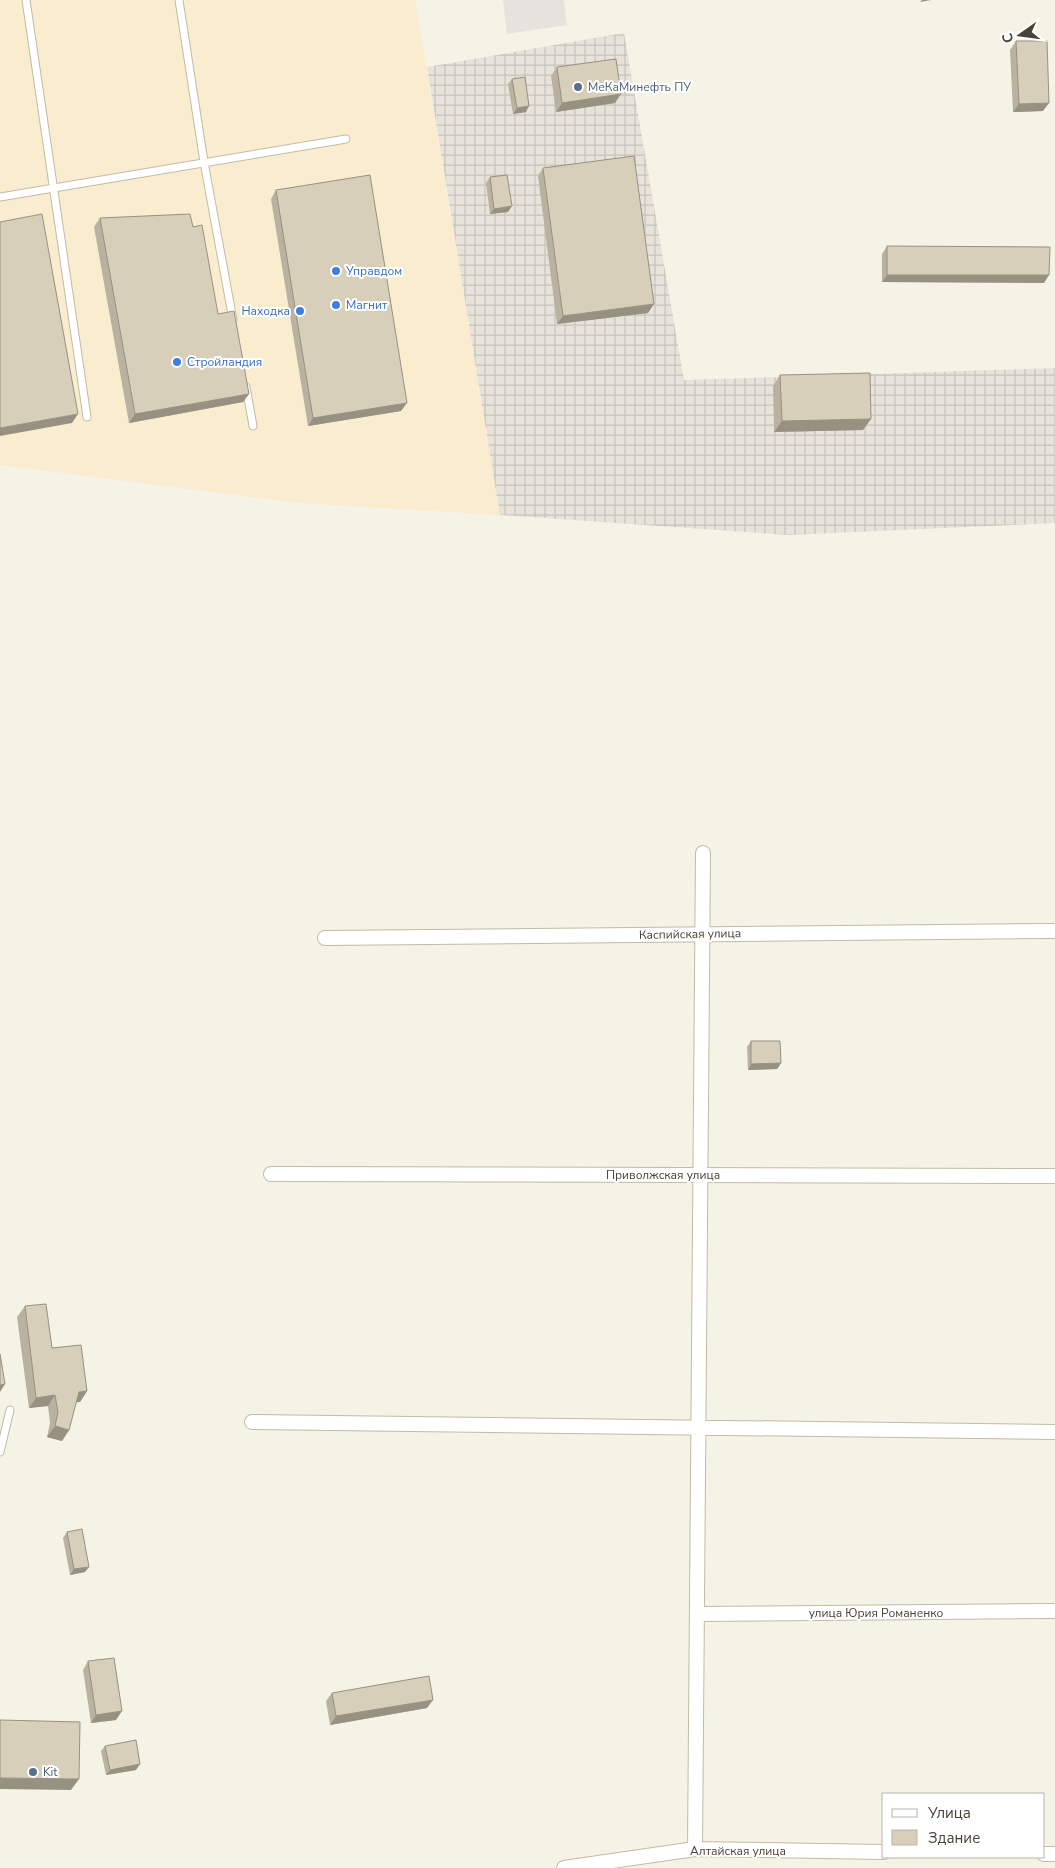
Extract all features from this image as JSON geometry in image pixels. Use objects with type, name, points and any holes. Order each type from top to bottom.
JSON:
[{"type":"street","points":[[695,1849],[703,853]]},
{"type":"street","name":"Каспийская улица","points":[[325,938],[1055,931]]},
{"type":"street","name":"Приволжская улица","points":[[271,1174],[1055,1176]]},
{"type":"street","points":[[252,1422],[1055,1432]]},
{"type":"street","name":"улица Юрия Романенко","points":[[697,1614],[1055,1611]]},
{"type":"street","name":"Алтайская улица","points":[[564,1868],[695,1849],[882,1852]]},
{"type":"lane","points":[[26,0],[87,417]]},
{"type":"lane","points":[[179,0],[204,162],[235,328]]},
{"type":"lane","points":[[0,197],[346,139]]},
{"type":"lane","points":[[244,377],[253,426]]},
{"type":"lane","points":[[0,1452],[10,1410]]},
{"type":"shaded area","points":[[0,0],[415,0],[500,515],[300,503],[0,465]]},
{"type":"shaded area","points":[[503,0],[564,0],[567,25],[507,34]]},
{"type":"shaded area","points":[[624,33],[684,380],[1055,368],[1055,523],[788,535],[500,515],[427,67]]},
{"type":"building","points":[[1016,41],[1047,41],[1049,103],[1019,104]]},
{"type":"building","points":[[616,59],[621,94],[562,103],[557,67]]},
{"type":"building","points":[[525,77],[529,106],[517,108],[512,79]]},
{"type":"building","points":[[634,156],[654,304],[563,316],[543,168]]},
{"type":"building","name":"Магнит","points":[[370,175],[407,403],[313,418],[276,190]]},
{"type":"building","points":[[507,175],[512,206],[494,209],[490,177]]},
{"type":"building","points":[[42,214],[78,414],[0,428],[0,222]]},
{"type":"building","name":"Стройландия","points":[[190,214],[193,227],[202,225],[218,314],[234,311],[249,394],[135,414],[100,218]]},
{"type":"building","points":[[887,246],[1050,247],[1049,275],[887,275]]},
{"type":"building","points":[[870,373],[871,419],[782,421],[780,375]]},
{"type":"building","points":[[751,1041],[780,1041],[781,1063],[751,1064]]},
{"type":"building","points":[[46,1304],[52,1348],[81,1345],[87,1391],[79,1392],[69,1430],[55,1426],[58,1412],[55,1395],[36,1398],[25,1306]]},
{"type":"building","points":[[0,1354],[5,1384],[0,1385]]},
{"type":"building","points":[[82,1529],[89,1567],[74,1569],[67,1532]]},
{"type":"building","points":[[114,1658],[122,1711],[96,1715],[88,1661]]},
{"type":"building","points":[[429,1676],[433,1700],[336,1716],[332,1693]]},
{"type":"building","points":[[0,1720],[80,1722],[79,1779],[0,1778]]},
{"type":"building","points":[[136,1740],[140,1764],[110,1770],[105,1746]]},
{"type":"place","name":"МеКаМинефть ПУ","points":[[578,87]]},
{"type":"place","name":"Управдом","points":[[336,271]]},
{"type":"place","name":"Магнит","points":[[336,305]]},
{"type":"place","name":"Находка","points":[[300,311]]},
{"type":"place","name":"Стройландия","points":[[177,362]]},
{"type":"place","name":"Kit","points":[[33,1772]]}]
